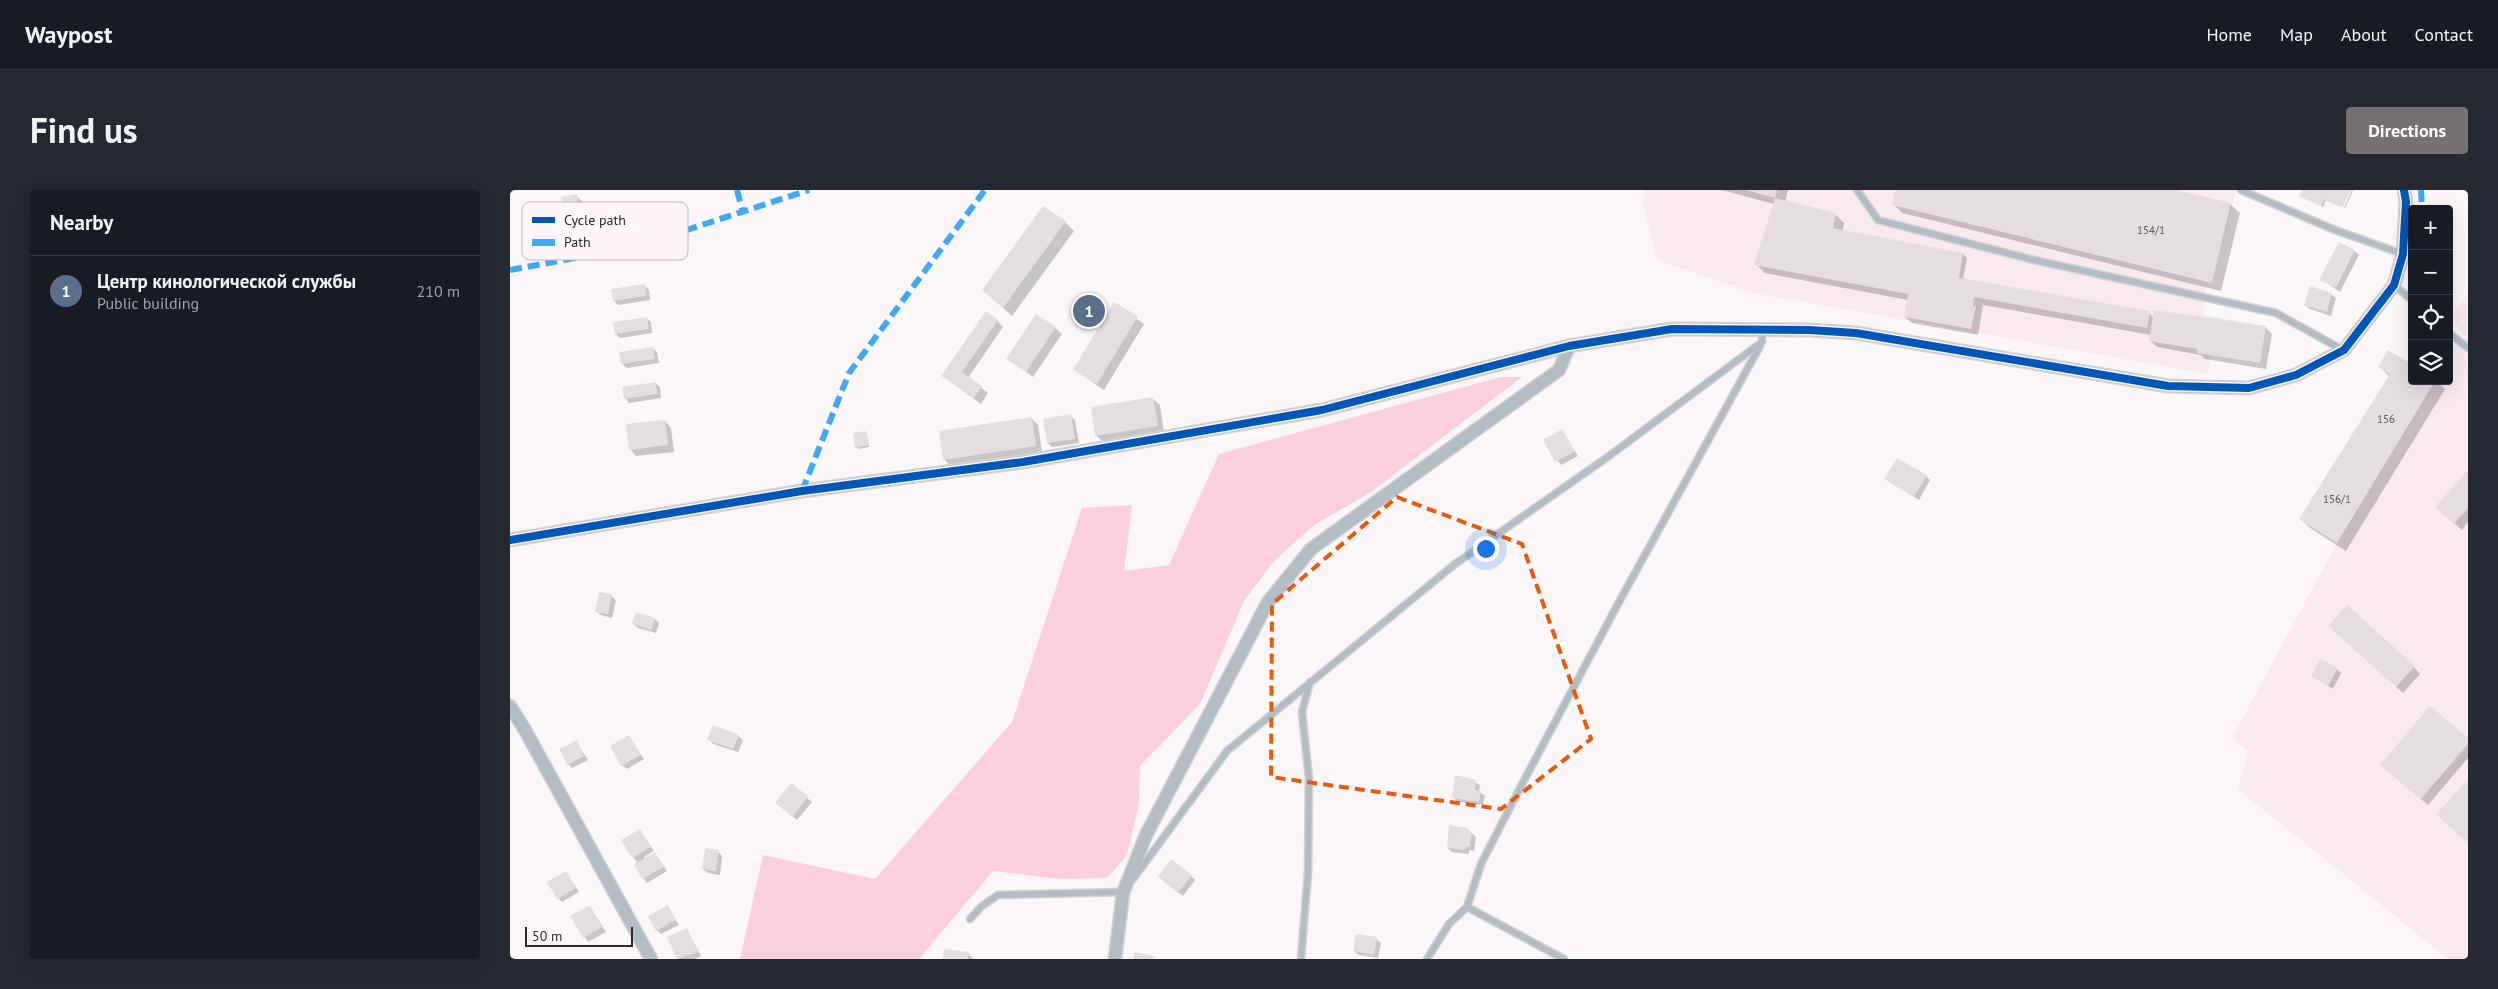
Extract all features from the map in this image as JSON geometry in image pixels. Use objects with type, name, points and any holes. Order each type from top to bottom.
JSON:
[{"type":"street","points":[[510,540],[802,491],[1023,462],[1322,410],[1569,346],[1672,329],[1762,329],[1856,333],[2168,386],[2248,388],[2296,375],[2344,350],[2394,285],[2403,254],[2404,190]]},
{"type":"street","points":[[1115,959],[1123,893],[1146,835],[1268,602],[1319,543],[1559,370],[1569,346]]},
{"type":"street","points":[[510,706],[526,730],[651,959]]},
{"type":"lane","points":[[1857,190],[1878,220],[2034,260],[2276,313],[2344,350]]},
{"type":"lane","points":[[2242,190],[2335,230],[2403,254]]},
{"type":"lane","points":[[2394,285],[2408,297]]},
{"type":"lane","points":[[1427,959],[1449,924],[1467,907],[1481,864],[1619,602],[1762,342],[1762,329]]},
{"type":"lane","points":[[2453,336],[2468,348]]},
{"type":"lane","points":[[970,919],[982,906],[998,895],[1013,893],[1123,893],[1227,751],[1455,564],[1609,456],[1762,342]]},
{"type":"lane","points":[[1300,959],[1308,872],[1309,778],[1302,712],[1310,682]]},
{"type":"lane","points":[[1467,907],[1564,959]]},
{"type":"highlighted area","points":[[1397,497],[1522,544],[1591,739],[1501,809],[1271,777],[1272,604]]},
{"type":"shaded area","points":[[1645,190],[2236,190],[2212,283],[2208,282],[2203,315],[2266,326],[2260,363],[2211,355],[2208,374],[1752,293],[1657,260],[1642,201]]},
{"type":"shaded area","points":[[2468,294],[2468,959],[2448,959],[2238,789],[2248,752],[2232,738],[2337,543],[2433,385],[2453,385],[2453,352],[2463,336],[2453,314]]},
{"type":"shaded area","points":[[1501,377],[1522,377],[1371,492],[1313,526],[1273,562],[1244,601],[1200,704],[1140,766],[1139,803],[1127,855],[1107,878],[1059,879],[993,871],[919,959],[740,959],[763,855],[875,879],[1012,722],[1082,508],[1132,505],[1124,571],[1169,565],[1219,454]]},
{"type":"building","points":[[1746,190],[1777,190],[1775,198]]},
{"type":"building","points":[[1895,190],[2176,190],[2231,203],[2212,283],[1892,205]]},
{"type":"building","points":[[2302,190],[2351,190],[2343,207],[2325,199],[2321,206],[2299,196]]},
{"type":"building","points":[[577,194],[578,202],[562,202],[561,197]]},
{"type":"building","points":[[1775,198],[1836,213],[1833,228],[1963,253],[1959,278],[2150,311],[2147,328],[1974,297],[1973,306],[1976,306],[1971,329],[1904,317],[1908,294],[1754,265]]},
{"type":"building","points":[[1043,206],[1066,221],[1003,308],[982,290]]},
{"type":"building","points":[[2339,242],[2355,250],[2336,288],[2319,280]]},
{"type":"building","points":[[645,284],[646,296],[613,301],[611,289]]},
{"type":"building","points":[[2310,286],[2332,293],[2327,312],[2304,305]]},
{"type":"building","points":[[1114,302],[1138,316],[1097,384],[1073,370]]},
{"type":"building","points":[[2154,310],[2266,326],[2260,363],[2197,353],[2197,349],[2149,341]]},
{"type":"building","points":[[986,311],[998,320],[962,372],[982,386],[974,398],[941,376]]},
{"type":"building","points":[[1036,314],[1056,327],[1026,372],[1006,359]]},
{"type":"building","points":[[647,317],[649,329],[615,334],[613,322]]},
{"type":"building","points":[[653,347],[655,359],[621,364],[619,352]]},
{"type":"building","points":[[2388,350],[2408,362],[2408,385],[2433,385],[2337,543],[2299,519],[2390,374],[2378,367]]},
{"type":"building","points":[[656,382],[657,394],[624,399],[622,387]]},
{"type":"building","points":[[1153,397],[1158,426],[1095,436],[1091,407]]},
{"type":"building","points":[[1071,414],[1075,439],[1047,443],[1043,419]]},
{"type":"building","points":[[1032,417],[1036,446],[943,460],[939,431]]},
{"type":"building","points":[[665,420],[668,445],[629,450],[626,424]]},
{"type":"building","points":[[1562,429],[1575,451],[1555,462],[1543,440]]},
{"type":"building","points":[[866,431],[868,445],[855,448],[853,433]]},
{"type":"building","points":[[1897,458],[1927,475],[1914,497],[1884,479]]},
{"type":"building","points":[[2468,470],[2468,508],[2454,524],[2435,507]]},
{"type":"building","points":[[599,592],[612,594],[608,614],[595,612]]},
{"type":"building","points":[[2347,605],[2415,666],[2396,687],[2328,626]]},
{"type":"building","points":[[636,612],[655,618],[652,630],[632,624]]},
{"type":"building","points":[[2320,659],[2338,668],[2328,686],[2311,676]]},
{"type":"building","points":[[2430,706],[2468,738],[2468,744],[2421,799],[2380,765]]},
{"type":"building","points":[[713,725],[739,735],[733,749],[707,740]]},
{"type":"building","points":[[629,735],[641,755],[621,766],[610,746]]},
{"type":"building","points":[[577,740],[584,756],[567,765],[559,749]]},
{"type":"building","points":[[1455,775],[1476,780],[1475,790],[1481,790],[1479,802],[1452,798]]},
{"type":"building","points":[[2468,780],[2468,844],[2436,814]]},
{"type":"building","points":[[791,783],[808,796],[793,817],[775,803]]},
{"type":"building","points":[[1449,825],[1468,828],[1468,831],[1472,832],[1470,847],[1466,847],[1465,850],[1447,848]]},
{"type":"building","points":[[640,829],[651,847],[632,858],[621,840]]},
{"type":"building","points":[[705,848],[719,850],[716,871],[702,869]]},
{"type":"building","points":[[655,852],[664,867],[642,879],[634,864]]},
{"type":"building","points":[[1171,859],[1192,875],[1178,893],[1158,877]]},
{"type":"building","points":[[566,871],[576,888],[557,899],[547,882]]},
{"type":"building","points":[[590,905],[602,927],[583,938],[570,916]]},
{"type":"building","points":[[668,905],[676,920],[656,931],[648,916]]},
{"type":"building","points":[[687,928],[698,952],[677,959],[667,937]]},
{"type":"building","points":[[1356,934],[1377,937],[1374,955],[1353,951]]},
{"type":"building","points":[[944,949],[969,952],[968,959],[943,959]]},
{"type":"building","points":[[1135,952],[1154,956],[1153,959],[1133,959]]},
{"type":"marked path","points":[[737,190],[743,213]]},
{"type":"marked path","points":[[688,229],[809,190]]},
{"type":"marked path","points":[[802,491],[849,373],[985,190]]},
{"type":"marked path","points":[[2421,190],[2422,205]]},
{"type":"marked path","points":[[510,270],[564,260]]},
{"type":"cycle path","points":[[510,540],[802,491],[1023,462],[1322,410],[1569,346],[1672,329],[1809,330],[1856,333],[2168,386],[2249,388],[2296,375],[2344,350],[2394,285],[2403,254],[2406,202],[2404,190]]},
{"type":"place","name":"Центр кинологической службы","points":[[1089,311]]}]
